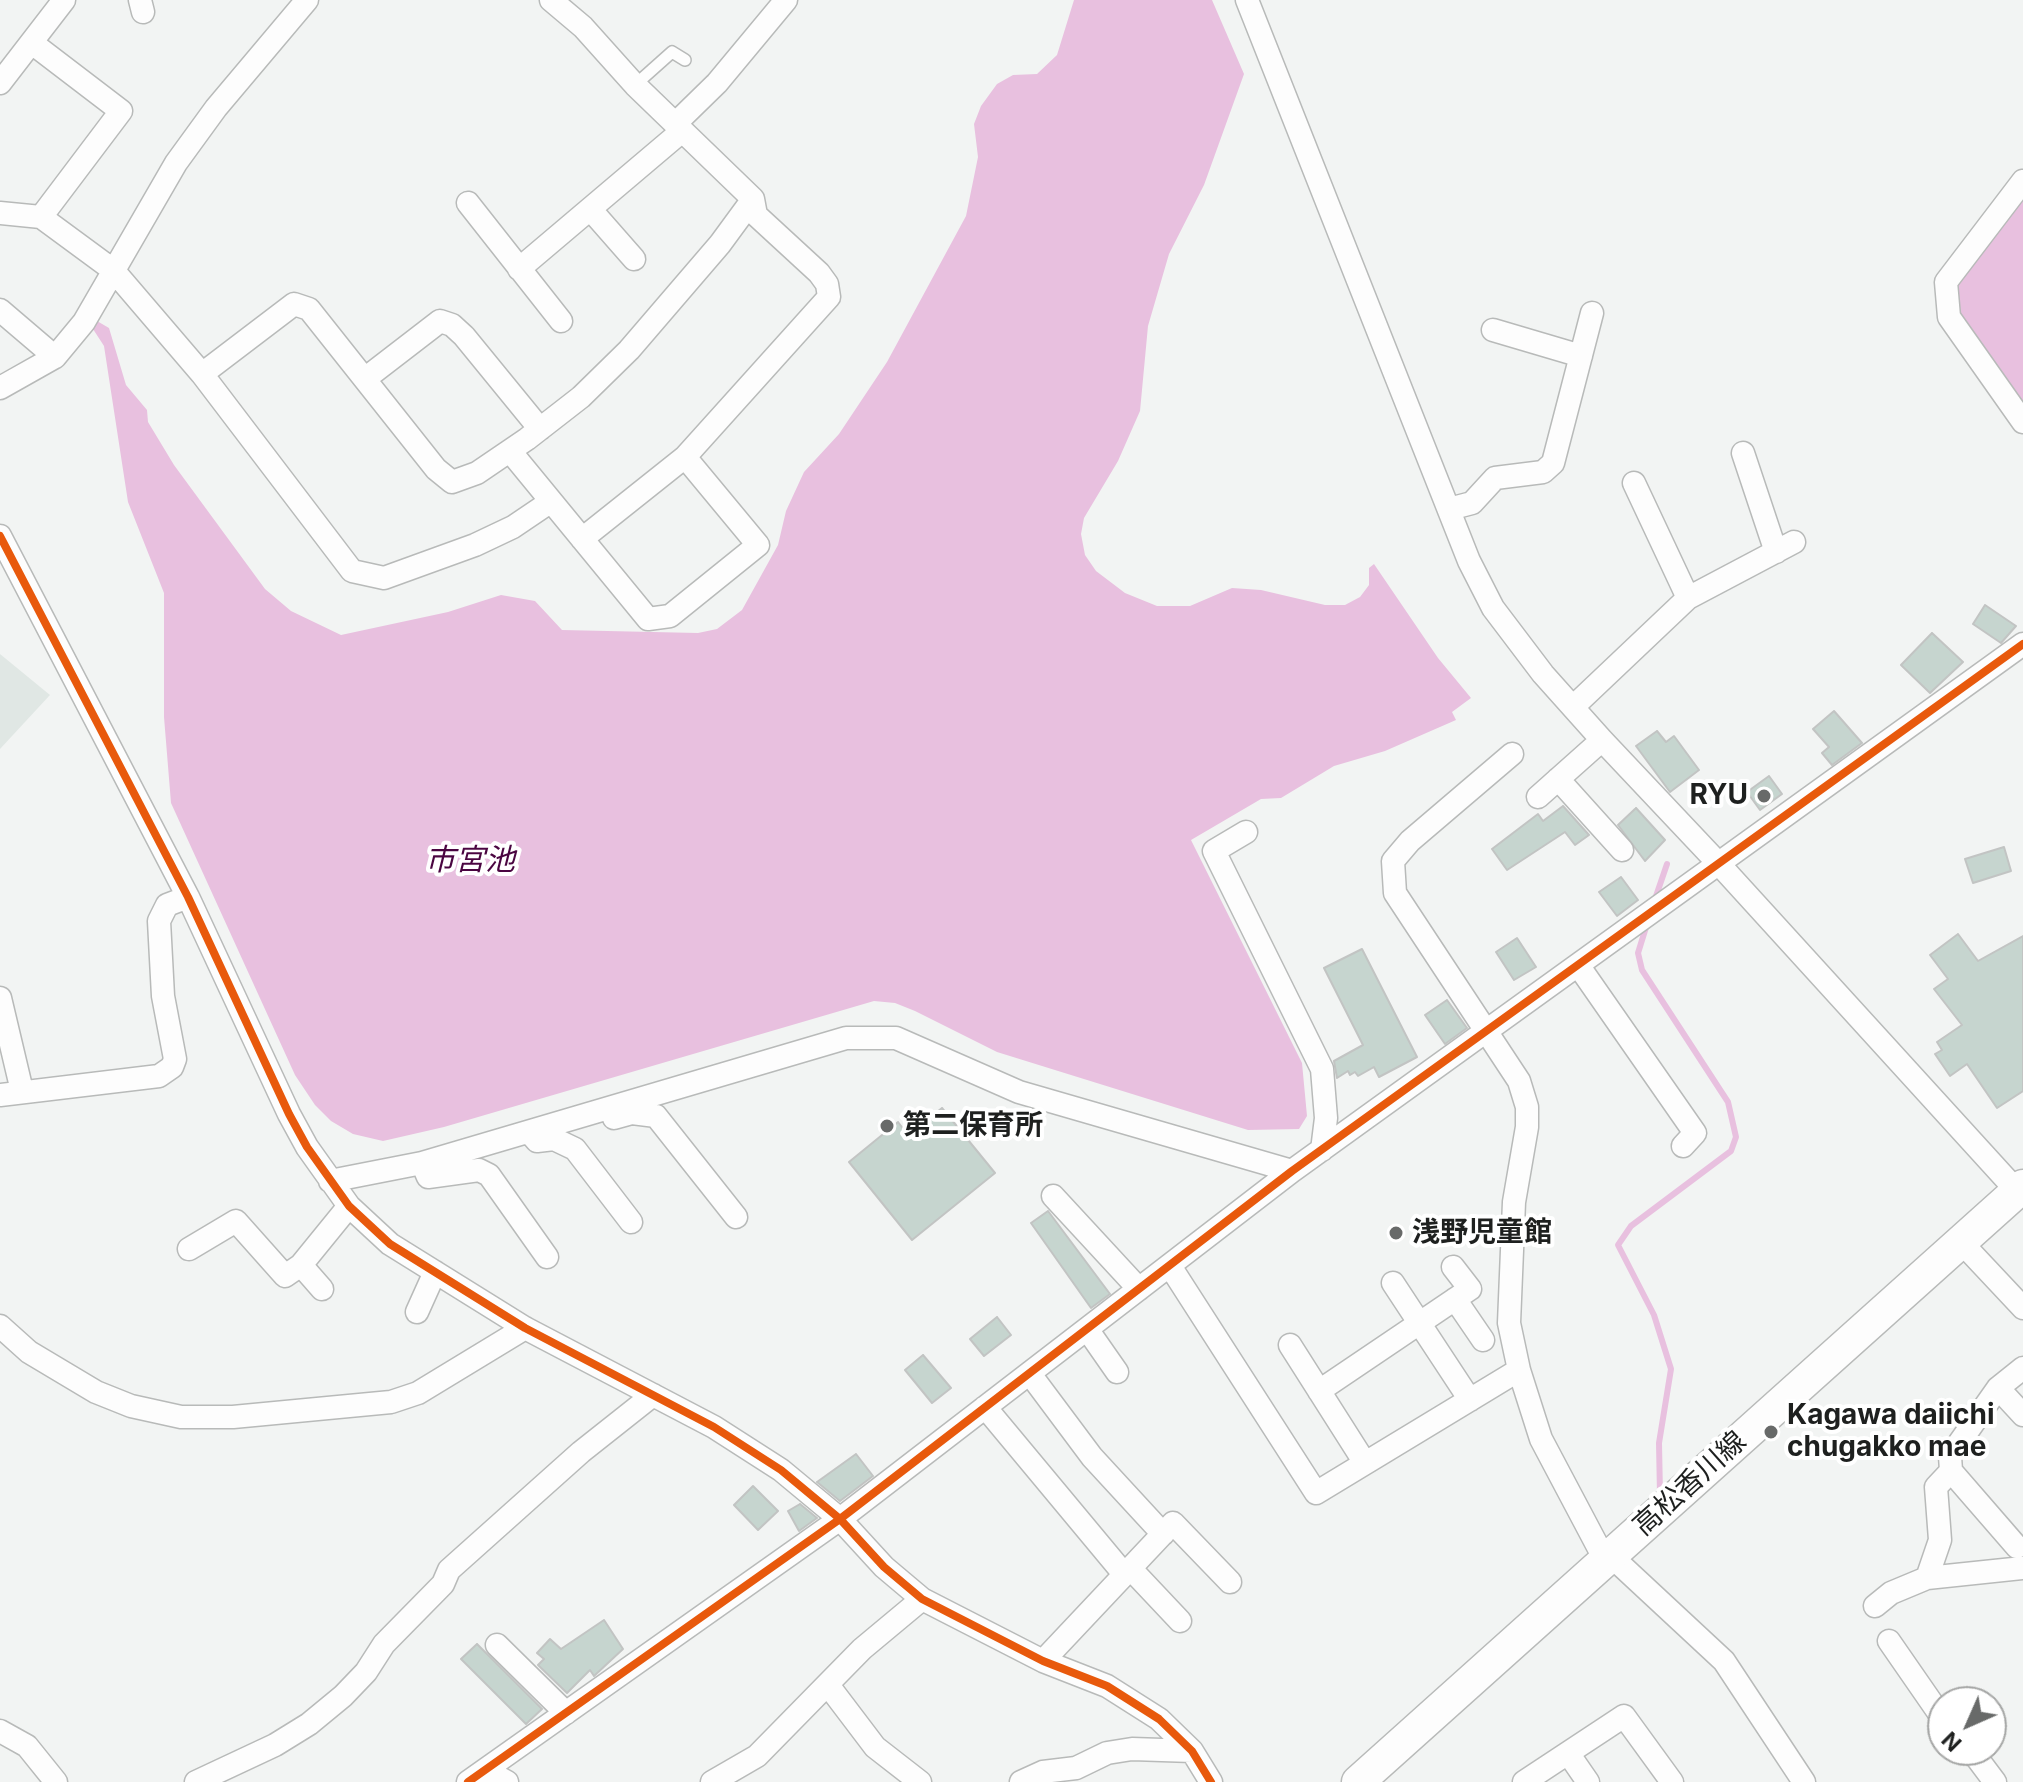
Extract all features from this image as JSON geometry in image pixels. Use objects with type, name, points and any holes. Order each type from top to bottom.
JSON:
[{"type":"main road","name":"高松香川線","points":[[1358,1782],[2021,1191]]},
{"type":"street","points":[[0,83],[64,0]]},
{"type":"street","points":[[0,388],[55,357],[84,322],[176,163],[216,108],[307,0]]},
{"type":"street","points":[[551,0],[583,27],[635,85],[753,199],[756,215],[819,273],[827,284],[829,297],[685,457],[582,539]]},
{"type":"street","points":[[519,269],[591,210],[678,128],[786,0]]},
{"type":"street","points":[[1247,0],[1449,509],[1493,608],[1518,644],[1602,740],[2021,1191]]},
{"type":"street","points":[[32,43],[121,111],[41,217]]},
{"type":"street","points":[[2023,181],[1946,282],[1949,317],[2023,422]]},
{"type":"street","points":[[202,374],[294,304],[309,309],[436,469],[452,482],[477,473],[581,397],[629,350],[720,244],[753,199]]},
{"type":"street","points":[[468,203],[561,321]]},
{"type":"street","points":[[591,210],[634,259]]},
{"type":"street","points":[[0,213],[41,217],[113,270],[202,374],[352,571],[384,578],[475,545],[513,527],[550,502]]},
{"type":"street","points":[[0,310],[55,357]]},
{"type":"street","points":[[1449,509],[1472,503],[1495,478],[1543,472],[1553,463],[1592,313]]},
{"type":"street","points":[[366,378],[440,321],[452,325],[464,336],[540,429]]},
{"type":"street","points":[[1493,330],[1581,356]]},
{"type":"street","points":[[510,451],[648,619],[670,616],[758,545],[685,457]]},
{"type":"street","points":[[1573,707],[1688,598],[1785,547],[1743,453]]},
{"type":"street","points":[[1634,483],[1688,598]]},
{"type":"street","points":[[0,536],[188,897],[289,1114],[349,1206],[390,1244],[525,1328],[714,1427],[781,1470],[840,1519],[884,1567],[922,1599],[1043,1661],[1107,1686],[1159,1719],[1192,1751],[1211,1782]]},
{"type":"street","points":[[477,1776],[840,1519],[1292,1171],[2023,644]]},
{"type":"street","points":[[1538,797],[1602,740]]},
{"type":"street","points":[[1512,754],[1410,841],[1393,861],[1395,893],[1488,1030],[1519,1081],[1527,1107],[1527,1127],[1514,1202],[1509,1323],[1519,1370],[1541,1439],[1608,1558],[1724,1661],[1800,1780]]},
{"type":"street","points":[[1558,779],[1622,850]]},
{"type":"street","points":[[1246,832],[1214,851],[1322,1069],[1326,1118],[1322,1150]]},
{"type":"street","points":[[0,1095],[159,1076],[172,1067],[175,1059],[163,996],[159,921],[167,905],[188,897]]},
{"type":"street","points":[[1578,965],[1695,1133],[1683,1146]]},
{"type":"street","points":[[0,998],[22,1091]]},
{"type":"street","points":[[330,1181],[422,1163],[846,1038],[896,1038],[1019,1092],[1292,1171]]},
{"type":"street","points":[[605,1109],[613,1118],[632,1113],[656,1116],[736,1217]]},
{"type":"street","points":[[529,1132],[537,1141],[554,1139],[575,1149],[631,1222]]},
{"type":"street","points":[[422,1163],[428,1177],[479,1170],[489,1175],[547,1257]]},
{"type":"street","points":[[1053,1196],[1139,1289]]},
{"type":"street","points":[[189,1249],[236,1221],[285,1276],[301,1265],[349,1206]]},
{"type":"street","points":[[1961,1242],[2023,1308]]},
{"type":"street","points":[[301,1265],[322,1289]]},
{"type":"street","points":[[1170,1266],[1316,1493],[1519,1370]]},
{"type":"street","points":[[1319,1391],[1470,1289],[1453,1267]]},
{"type":"street","points":[[417,1312],[435,1272]]},
{"type":"street","points":[[1393,1283],[1470,1400]]},
{"type":"street","points":[[1455,1299],[1483,1340]]},
{"type":"street","points":[[0,1326],[29,1352],[96,1392],[131,1406],[181,1417],[233,1417],[391,1402],[418,1393],[525,1328]]},
{"type":"street","points":[[1087,1329],[1117,1372]]},
{"type":"street","points":[[1290,1345],[1365,1463]]},
{"type":"street","points":[[1875,1606],[1891,1593],[1927,1578],[2020,1557],[1951,1471],[1950,1456],[1998,1388],[2023,1368]]},
{"type":"street","points":[[1030,1374],[1092,1457],[1163,1534]]},
{"type":"street","points":[[1998,1388],[2023,1415]]},
{"type":"street","points":[[196,1782],[275,1745],[332,1705],[366,1672],[384,1644],[443,1584],[449,1570],[581,1452],[653,1395]]},
{"type":"street","points":[[985,1407],[1127,1571],[1180,1621]]},
{"type":"street","points":[[1927,1578],[1940,1540],[1936,1487],[1951,1471]]},
{"type":"street","points":[[1043,1661],[1173,1523],[1230,1582]]},
{"type":"street","points":[[712,1782],[757,1756],[862,1649],[922,1599]]},
{"type":"street","points":[[1889,1641],[1927,1696]]},
{"type":"street","points":[[497,1645],[566,1713]]},
{"type":"street","points":[[828,1685],[875,1747],[920,1782]]},
{"type":"street","points":[[1524,1782],[1624,1716],[1672,1782]]},
{"type":"street","points":[[0,1731],[27,1746],[56,1782]]},
{"type":"street","points":[[1021,1782],[1043,1772],[1076,1768],[1107,1753],[1132,1749],[1192,1751]]},
{"type":"street","points":[[1568,1753],[1588,1782]]},
{"type":"street","points":[[477,1776],[507,1782]]},
{"type":"lane","points":[[635,85],[672,52],[685,60]]},
{"type":"shaded area","points":[[0,654],[50,695],[0,749]]},
{"type":"water","name":"市宮池","points":[[1074,0],[1212,0],[1244,74],[1204,185],[1169,254],[1148,326],[1140,411],[1118,461],[1084,518],[1081,534],[1085,555],[1096,571],[1125,593],[1157,606],[1190,606],[1232,588],[1261,590],[1325,605],[1345,605],[1360,597],[1369,585],[1369,568],[1374,564],[1438,658],[1471,698],[1452,712],[1456,720],[1385,751],[1334,766],[1281,798],[1261,799],[1191,840],[1302,1063],[1307,1116],[1299,1129],[1248,1130],[997,1052],[915,1011],[895,1003],[874,1001],[444,1127],[383,1141],[353,1134],[331,1121],[315,1105],[295,1075],[171,803],[164,717],[164,593],[128,502],[104,346],[93,329],[97,321],[109,328],[126,385],[147,410],[148,422],[174,465],[265,589],[291,611],[341,635],[448,612],[501,595],[535,601],[562,630],[698,633],[717,629],[742,610],[778,545],[786,511],[804,472],[839,434],[887,362],[966,216],[978,157],[974,124],[981,106],[997,84],[1013,75],[1037,74],[1057,55]]},
{"type":"water","points":[[2023,194],[2023,407],[1959,317],[1954,297],[1958,277]]},
{"type":"building","points":[[1985,605],[2016,626],[2001,643],[1973,624]]},
{"type":"building","points":[[1932,633],[1963,662],[1930,693],[1901,665]]},
{"type":"building","points":[[1834,711],[1862,743],[1832,765],[1822,753],[1829,747],[1813,729]]},
{"type":"building","points":[[1657,731],[1666,742],[1674,736],[1699,770],[1670,792],[1636,746]]},
{"type":"building","points":[[1769,776],[1782,794],[1760,810],[1747,792]]},
{"type":"building","points":[[1563,806],[1589,835],[1575,845],[1565,832],[1507,870],[1492,849],[1538,814],[1543,821]]},
{"type":"building","points":[[1636,808],[1665,840],[1645,861],[1618,825]]},
{"type":"building","points":[[2004,847],[2011,871],[1973,883],[1965,859]]},
{"type":"building","points":[[1621,877],[1638,900],[1617,916],[1599,892]]},
{"type":"building","points":[[1958,934],[1978,961],[2023,936],[2023,1091],[1997,1108],[1967,1064],[1950,1076],[1935,1054],[1942,1050],[1937,1042],[1962,1025],[1934,989],[1948,979],[1930,955]]},
{"type":"building","points":[[1517,938],[1536,967],[1514,980],[1496,952]]},
{"type":"building","points":[[1362,949],[1417,1057],[1379,1077],[1374,1067],[1358,1076],[1355,1072],[1350,1075],[1348,1071],[1337,1078],[1334,1061],[1363,1045],[1324,968]]},
{"type":"building","points":[[1447,1000],[1467,1028],[1445,1044],[1425,1015]]},
{"type":"building","points":[[942,1108],[995,1173],[912,1240],[849,1162],[898,1122],[908,1135]]},
{"type":"building","points":[[1048,1211],[1110,1294],[1091,1308],[1031,1223]]},
{"type":"building","points":[[997,1317],[1011,1335],[984,1356],[970,1339]]},
{"type":"building","points":[[923,1355],[951,1388],[932,1403],[905,1370]]},
{"type":"building","points":[[856,1454],[873,1476],[840,1501],[817,1482]]},
{"type":"building","points":[[753,1486],[778,1511],[758,1530],[734,1505]]},
{"type":"building","points":[[800,1504],[817,1518],[799,1531],[788,1511]]},
{"type":"building","points":[[604,1620],[623,1649],[594,1676],[590,1670],[567,1693],[538,1665],[544,1659],[537,1653],[550,1639],[561,1649]]},
{"type":"building","points":[[477,1644],[542,1709],[526,1724],[461,1659]]},
{"type":"waterway","points":[[1654,902],[1667,864]]},
{"type":"waterway","points":[[1647,924],[1638,953],[1642,970],[1728,1102],[1736,1137],[1731,1151],[1631,1226],[1618,1245],[1654,1315],[1671,1369],[1659,1443],[1660,1495]]},
{"type":"cycle path","points":[[0,536],[188,897],[289,1114],[307,1147],[349,1206],[390,1244],[525,1328],[714,1427],[781,1470],[840,1519],[884,1567],[922,1599],[1043,1661],[1107,1686],[1159,1719],[1192,1751],[1211,1782]]},
{"type":"cycle path","points":[[468,1782],[840,1519],[1292,1171],[2023,644]]},
{"type":"place","name":"RYU","points":[[1764,796]]},
{"type":"place","name":"第二保育所","points":[[887,1126]]},
{"type":"place","name":"浅野児童館","points":[[1396,1233]]},
{"type":"place","name":"Kagawa daiichi chugakko mae","points":[[1771,1432]]}]
